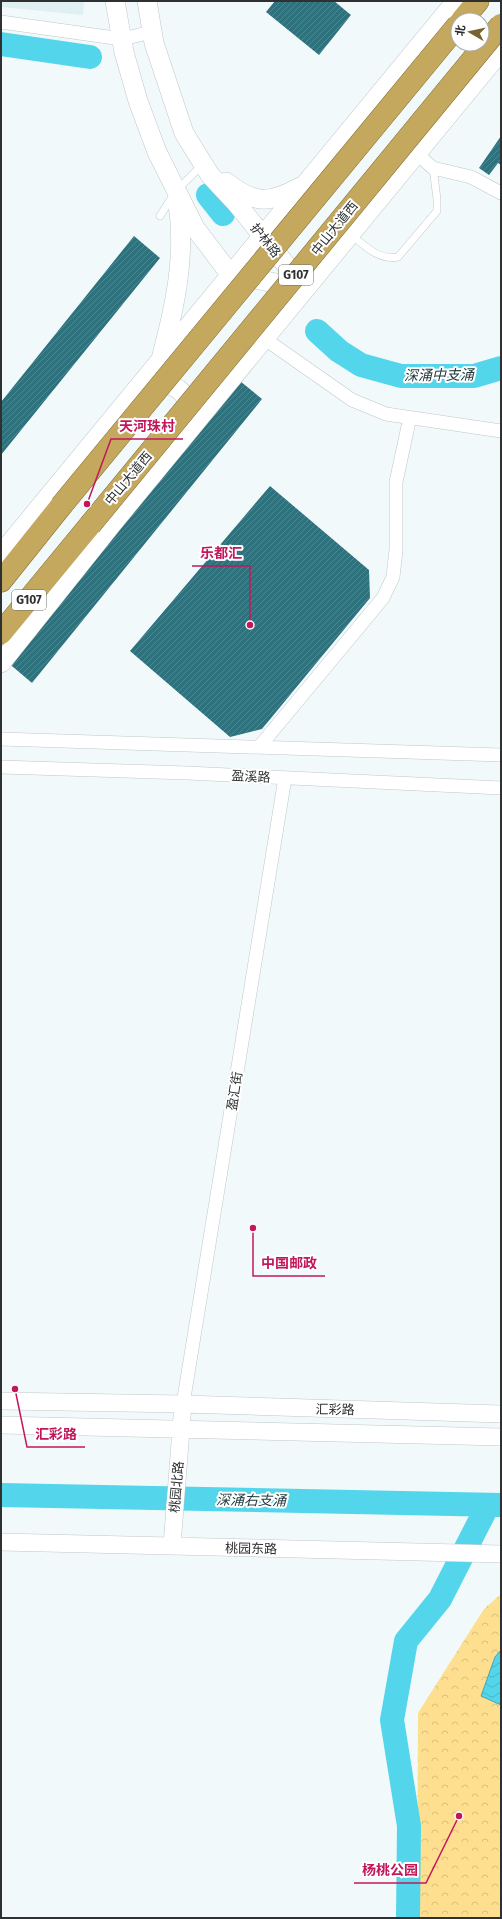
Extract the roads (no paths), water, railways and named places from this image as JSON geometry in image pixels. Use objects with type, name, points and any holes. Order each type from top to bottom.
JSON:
[{"type":"highway","points":[[466,12],[470,2]]},
{"type":"highway","name":"中山大道西","points":[[1,633],[501,25]]},
{"type":"highway","name":"G107","points":[[1,581],[61,506],[450,35]]},
{"type":"main road","points":[[115,1],[122,40],[138,102],[157,152],[195,228],[230,274],[306,289]]},
{"type":"main road","name":"护林路","points":[[147,1],[152,32],[170,96],[184,133],[203,164],[306,289]]},
{"type":"main road","points":[[1,554],[304,185],[470,2]]},
{"type":"main road","points":[[1,663],[416,153],[501,52]]},
{"type":"main road","points":[[203,164],[239,192],[253,199],[268,200],[284,196],[304,185]]},
{"type":"main road","points":[[160,361],[178,286],[181,223],[176,191]]},
{"type":"main road","points":[[138,389],[157,384],[172,384],[180,390],[189,406],[189,422],[185,436]]},
{"type":"street","points":[[1,22],[122,40],[152,32]]},
{"type":"street","points":[[416,153],[433,168],[471,177],[501,193]]},
{"type":"street","points":[[265,339],[352,400],[386,414],[501,431]]},
{"type":"street","points":[[260,746],[383,598],[393,577],[396,550],[396,482],[410,417]]},
{"type":"street","points":[[1,739],[260,746],[501,755]]},
{"type":"street","name":"盈溪路","points":[[1,767],[187,773],[501,788]]},
{"type":"street","name":"盈汇街","points":[[183,1404],[286,778]]},
{"type":"street","name":"汇彩路","points":[[1,1401],[183,1404],[501,1414]]},
{"type":"street","points":[[128,1404],[128,1428]]},
{"type":"street","name":"桃园北路","points":[[172,1546],[183,1404]]},
{"type":"street","name":"汇彩路","points":[[1,1425],[501,1437]]},
{"type":"street","name":"桃园东路","points":[[1,1542],[501,1554]]},
{"type":"lane","points":[[160,216],[176,191],[203,164]]},
{"type":"lane","points":[[350,234],[376,253],[386,257],[398,257],[437,211],[433,168]]},
{"type":"water","points":[[501,1650],[501,1705],[481,1696],[495,1657]]},
{"type":"waterway","name":"深涌中支涌","points":[[1,44],[90,57]]},
{"type":"waterway","name":"深涌中支涌","points":[[208,195],[223,214]]},
{"type":"waterway","name":"深涌中支涌","points":[[317,331],[339,351],[361,365],[401,376],[474,376],[501,368]]},
{"type":"waterway","name":"深涌右支涌","points":[[1,1495],[501,1505]]},
{"type":"waterway","points":[[408,1918],[409,1826],[392,1720],[406,1641],[440,1599],[488,1505]]},
{"type":"place","name":"天河珠村","points":[[87,504]]},
{"type":"place","name":"乐都汇","points":[[250,625]]},
{"type":"place","name":"中国邮政","points":[[253,1228]]},
{"type":"place","name":"汇彩路","points":[[15,1389]]},
{"type":"place","name":"杨桃公园","points":[[459,1816]]}]
